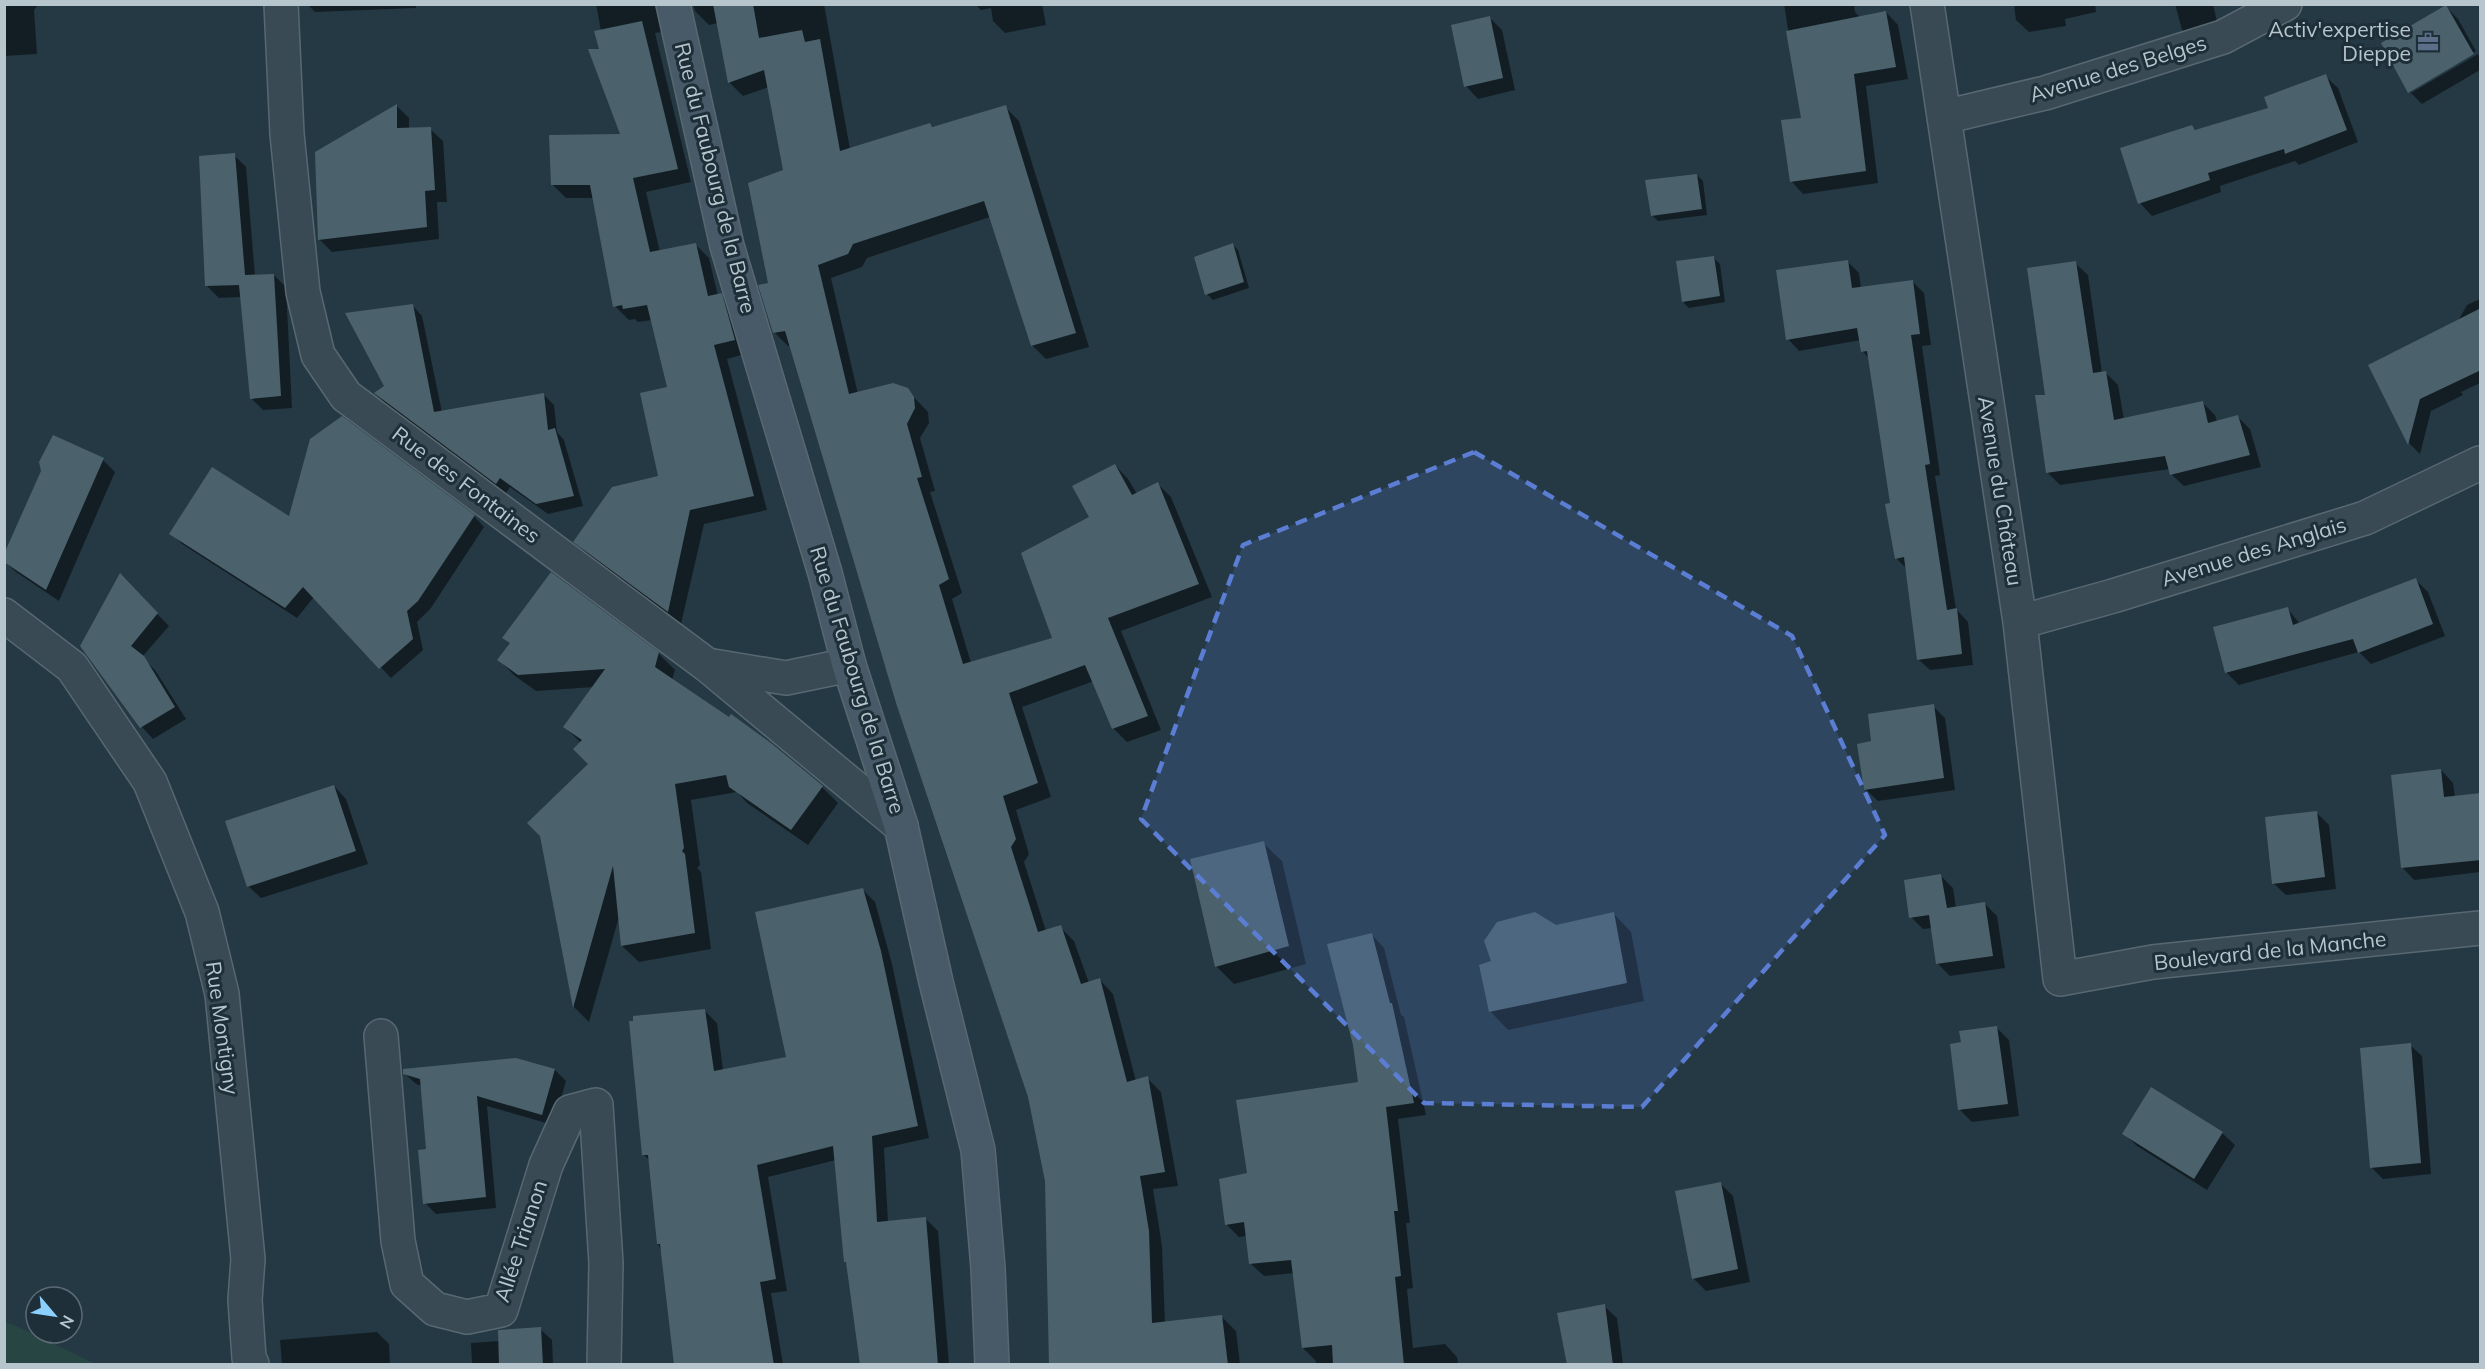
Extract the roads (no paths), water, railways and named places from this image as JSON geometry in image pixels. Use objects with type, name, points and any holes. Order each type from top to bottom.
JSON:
[{"type":"main road","name":"Rue du Faubourg de la Barre","points":[[673,4],[727,246],[825,573],[849,664],[901,826],[936,982],[978,1150],[988,1268],[992,1365]]},
{"type":"street","name":"Rue des Fontaines","points":[[281,4],[287,134],[303,292],[318,355],[345,396],[707,665],[901,826]]},
{"type":"street","name":"Avenue du Château","points":[[1927,4],[2020,622],[2060,979]]},
{"type":"street","name":"Avenue des Belges","points":[[1944,117],[2045,93],[2223,37],[2285,4]]},
{"type":"street","name":"Avenue des Anglais","points":[[2020,622],[2113,596],[2365,518],[2481,463]]},
{"type":"street","name":"Rue Montigny","points":[[4,615],[72,667],[150,782],[202,912],[222,994],[249,1259],[245,1300],[249,1358],[252,1365]]},
{"type":"street","points":[[707,665],[786,678],[849,664]]},
{"type":"street","name":"Boulevard de la Manche","points":[[2060,979],[2153,962],[2481,928]]},
{"type":"street","name":"Allée Trianon","points":[[381,1036],[398,1241],[406,1284],[435,1309],[467,1317],[501,1310],[546,1165],[570,1112],[596,1105],[606,1263],[604,1365]]},
{"type":"place","name":"Activ'expertise Dieppe","points":[[2428,42]]}]
